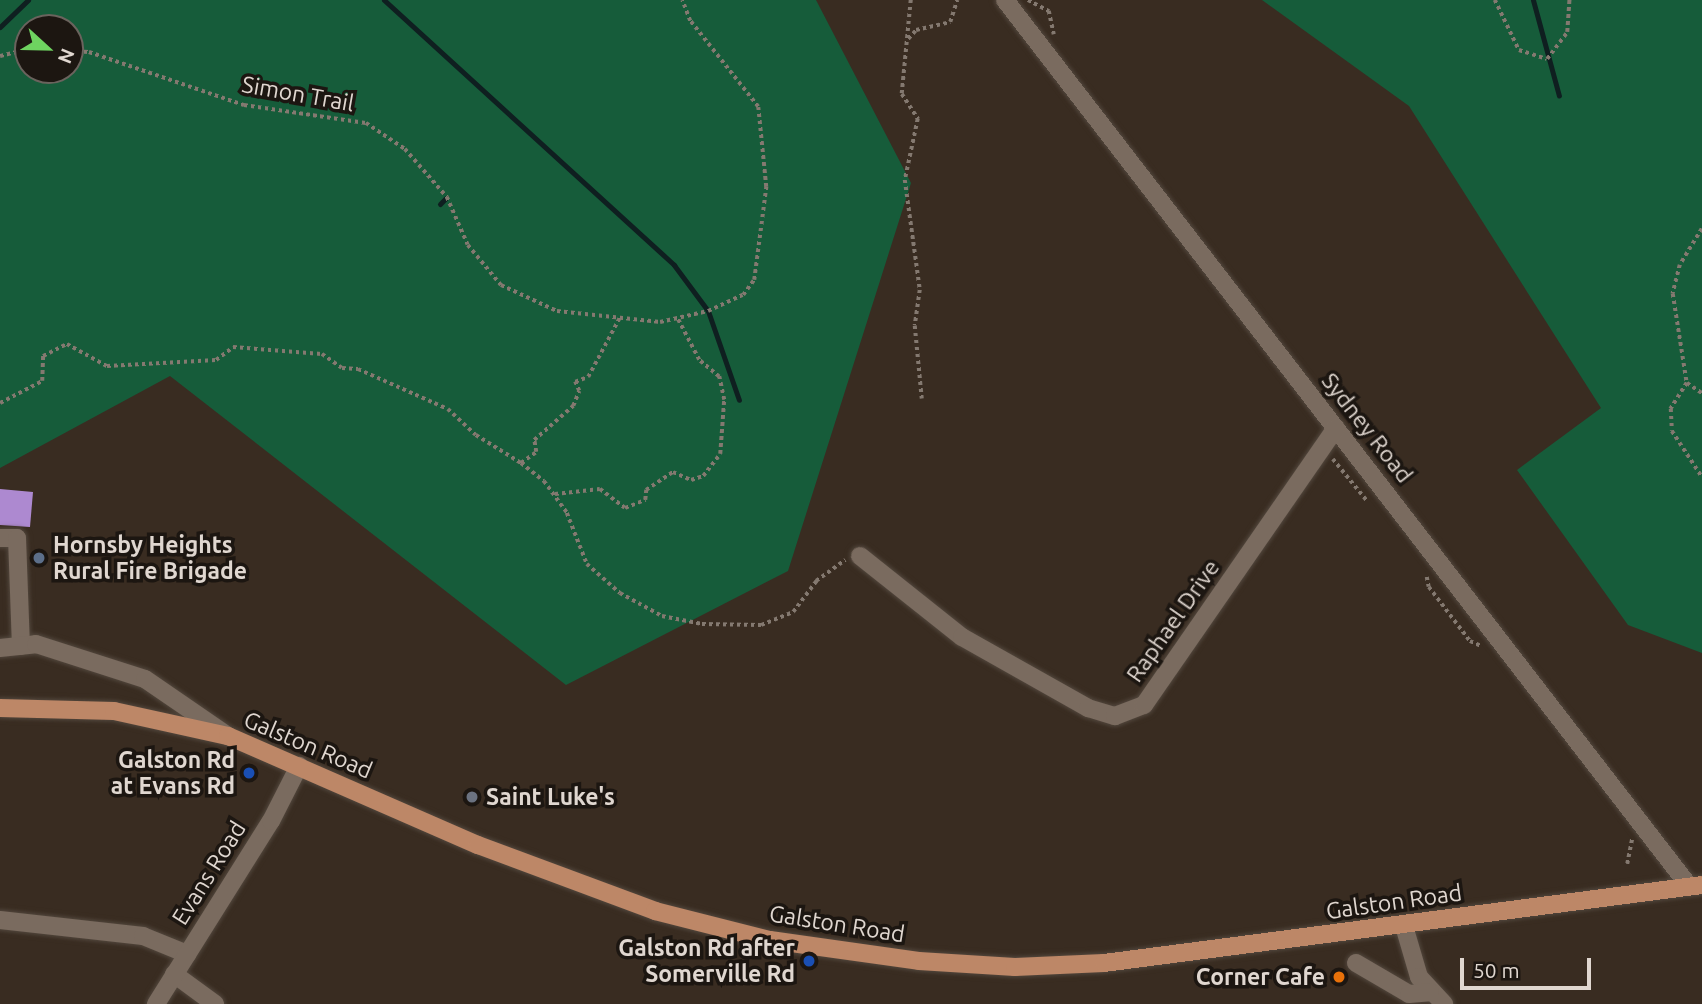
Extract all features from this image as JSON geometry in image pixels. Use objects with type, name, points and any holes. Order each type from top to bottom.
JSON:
[{"type":"main road","name":"Galston Road","points":[[0,708],[114,711],[228,736],[478,845],[655,911],[843,951],[919,961],[1054,966],[1404,926],[1696,886]]},
{"type":"street","name":"Sydney Road","points":[[1005,0],[1336,428],[1696,886]]},
{"type":"street","name":"Raphael Drive","points":[[860,555],[962,637],[1088,708],[1115,716],[1144,705],[1336,428]]},
{"type":"street","points":[[0,538],[17,538],[21,646]]},
{"type":"street","points":[[0,648],[36,644],[145,679],[228,736]]},
{"type":"street","name":"Evans Road","points":[[156,1004],[271,821],[299,766]]},
{"type":"street","points":[[0,920],[143,936],[187,954]]},
{"type":"street","points":[[1404,926],[1409,956],[1437,998]]},
{"type":"street","points":[[1356,963],[1409,995],[1437,998]]},
{"type":"street","points":[[174,974],[215,1004]]},
{"type":"path","name":"Simon Trail","points":[[84,52],[244,105],[366,123],[405,149],[447,197],[468,245],[502,285],[557,311],[620,317],[677,318],[743,295],[754,280],[766,187],[758,107],[690,21],[682,0]]},
{"type":"path","points":[[911,0],[902,94],[918,119],[905,180],[920,290],[915,326],[922,399]]},
{"type":"path","points":[[907,40],[916,30],[950,22],[957,0]]},
{"type":"path","points":[[1495,0],[1519,50],[1547,59],[1567,32],[1569,0]]},
{"type":"path","points":[[1702,229],[1681,265],[1673,294],[1679,314],[1687,383],[1671,409],[1672,431],[1702,477]]},
{"type":"path","points":[[520,463],[536,452],[534,440],[573,406],[579,391],[575,382],[588,377],[620,317]]},
{"type":"path","points":[[554,495],[600,489],[625,508],[645,500],[646,490],[673,472],[691,480],[703,476],[720,454],[724,400],[719,377],[699,360],[677,318]]},
{"type":"path","points":[[0,403],[42,381],[43,356],[68,344],[107,366],[216,360],[233,347],[273,348],[322,355],[342,368],[358,369],[448,409],[475,435],[520,463],[554,495],[587,564],[620,593],[662,616],[702,624],[761,625],[793,612],[840,561],[860,555]]},
{"type":"path","points":[[1687,383],[1702,393]]},
{"type":"green space","points":[[0,0],[816,0],[911,183],[788,571],[566,685],[170,376],[0,468]]},
{"type":"green space","points":[[1262,0],[1702,0],[1702,653],[1628,625],[1517,470],[1601,408],[1409,106]]},
{"type":"building","points":[[0,489],[33,492],[30,527],[0,525]]},
{"type":"waterway","points":[[0,27],[28,0]]},
{"type":"waterway","points":[[384,0],[674,265],[708,311],[739,400]]},
{"type":"waterway","points":[[1533,0],[1559,96]]},
{"type":"waterway","points":[[440,204],[446,198]]},
{"type":"place","name":"Hornsby Heights Rural Fire Brigade","points":[[39,558]]},
{"type":"place","name":"Galston Rd at Evans Rd","points":[[249,773]]},
{"type":"place","name":"Saint Luke's","points":[[472,797]]},
{"type":"place","name":"Galston Rd after Somerville Rd","points":[[809,961]]},
{"type":"place","name":"Corner Cafe","points":[[1339,977]]}]
